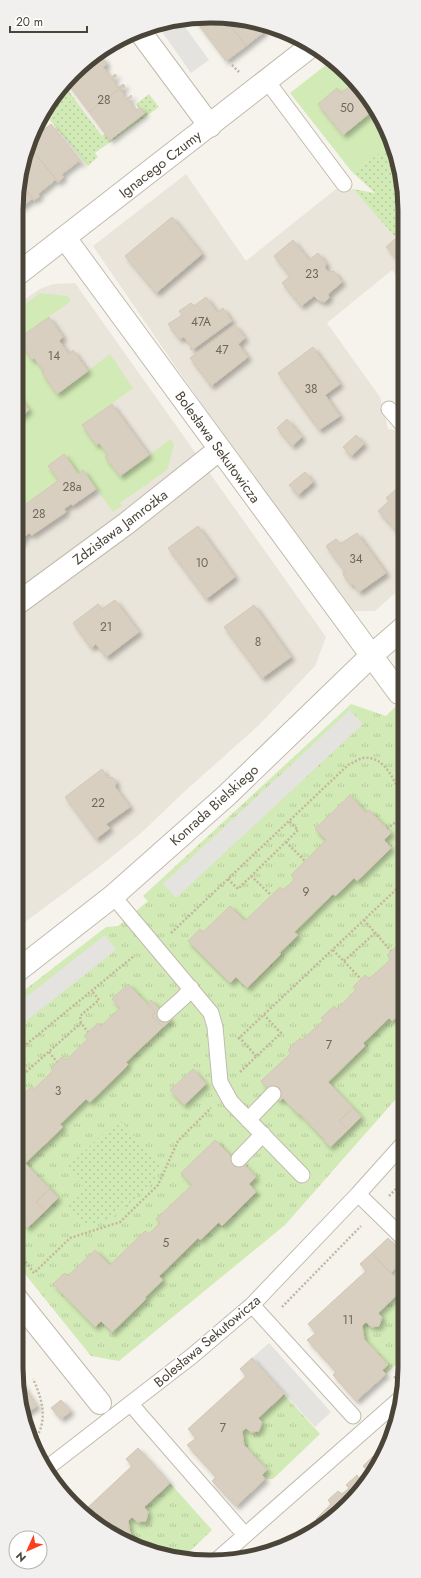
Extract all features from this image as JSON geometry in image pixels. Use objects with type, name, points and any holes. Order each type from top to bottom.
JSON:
[{"type":"street","name":"Ignacego Czumy","points":[[23,270],[210,126],[143,36]]},
{"type":"street","points":[[210,126],[306,50]]},
{"type":"street","name":"Bolesława Sekutowicza","points":[[65,238],[398,691]]},
{"type":"street","name":"Zdzisława Jamrożka","points":[[23,599],[127,523],[220,449]]},
{"type":"street","name":"Konrada Bielskiego","points":[[23,966],[113,896],[227,795],[371,656],[398,632]]},
{"type":"street","points":[[23,1307],[100,1403]]},
{"type":"lane","points":[[267,81],[344,184]]},
{"type":"lane","points":[[389,409],[398,419]]},
{"type":"lane","points":[[113,896],[211,1013],[215,1027],[220,1082],[231,1102],[302,1175]]},
{"type":"lane","points":[[165,1014],[184,997],[191,988]]},
{"type":"lane","points":[[248,1120],[273,1094]]},
{"type":"lane","points":[[239,1159],[263,1134]]},
{"type":"lane","name":"Bolesława Sekutowicza","points":[[51,1465],[131,1404],[225,1329],[252,1305],[358,1194],[398,1149]]},
{"type":"lane","points":[[358,1194],[398,1233]]},
{"type":"lane","points":[[252,1305],[353,1416]]},
{"type":"lane","points":[[131,1404],[245,1535]]},
{"type":"lane","points":[[223,1555],[394,1404]]},
{"type":"path","points":[[168,937],[348,765],[362,758],[379,762],[388,768],[398,789]]},
{"type":"path","points":[[387,829],[398,819]]},
{"type":"path","points":[[228,879],[238,889],[298,830],[289,821]]},
{"type":"path","points":[[286,842],[305,861]]},
{"type":"path","points":[[251,876],[271,895]]},
{"type":"path","points":[[236,1042],[398,888]]},
{"type":"path","points":[[364,920],[391,951]]},
{"type":"path","points":[[344,961],[375,933]]},
{"type":"path","points":[[333,950],[362,979]]},
{"type":"path","points":[[130,952],[134,956]]},
{"type":"path","points":[[23,1047],[134,956],[138,956]]},
{"type":"path","points":[[88,1032],[81,1023],[80,1016],[99,1000],[92,990]]},
{"type":"path","points":[[237,1074],[281,1033],[264,1015]]},
{"type":"path","points":[[23,1074],[81,1023]]},
{"type":"path","points":[[49,1052],[57,1062]]},
{"type":"path","points":[[23,1258],[34,1273],[70,1238],[120,1222],[158,1185],[178,1141],[211,1109],[210,1101]]},
{"type":"path","points":[[33,1379],[42,1400],[43,1409],[40,1431],[36,1437]]},
{"type":"shaded area","points":[[184,25],[209,60],[191,73],[160,30]]},
{"type":"shaded area","points":[[186,174],[246,261],[336,189],[353,189],[398,240],[398,277],[392,270],[327,323],[380,397],[388,429],[395,430],[398,433],[398,590],[375,611],[351,611],[281,516],[173,363],[93,246]]},
{"type":"shaded area","points":[[75,283],[326,637],[315,666],[258,726],[185,791],[141,833],[99,867],[23,924],[23,300],[40,289],[53,284]]},
{"type":"shaded area","points":[[350,710],[363,724],[176,898],[163,884]]},
{"type":"shaded area","points":[[105,935],[116,950],[23,1023],[23,999]]},
{"type":"shaded area","points":[[269,1343],[331,1412],[315,1427],[252,1358]]},
{"type":"green space","points":[[327,64],[343,78],[359,96],[379,128],[387,148],[352,172],[290,93]]},
{"type":"green space","points":[[68,90],[102,136],[140,109],[136,104],[149,94],[159,107],[95,153],[98,157],[88,166],[48,117],[62,96]]},
{"type":"green space","points":[[387,148],[392,162],[398,198],[398,240],[353,189],[375,193],[352,172]]},
{"type":"green space","points":[[40,293],[67,296],[71,301],[23,335],[23,306]]},
{"type":"green space","points":[[23,347],[32,360],[34,358],[44,371],[42,373],[57,394],[110,354],[133,388],[82,426],[96,445],[99,443],[108,455],[106,457],[120,476],[171,439],[174,445],[167,470],[120,503],[122,506],[113,512],[83,470],[78,474],[63,454],[48,466],[59,480],[23,506],[23,415],[29,410],[23,402]]},
{"type":"green space","points":[[351,704],[386,716],[398,704],[398,1097],[285,1225],[119,1361],[91,1356],[23,1272],[23,991],[106,927],[118,926],[148,901],[143,896]]},
{"type":"green space","points":[[119,1119],[160,1164],[153,1183],[112,1218],[87,1226],[68,1205],[85,1189],[66,1168]]},
{"type":"green space","points":[[398,1294],[398,1363],[386,1374],[382,1370],[388,1365],[364,1339],[362,1326],[366,1322],[371,1327],[379,1326],[382,1317],[378,1313]]},
{"type":"green space","points":[[284,1394],[320,1434],[273,1479],[265,1479],[262,1475],[267,1470],[244,1445],[242,1431],[246,1428],[251,1432],[259,1431],[262,1422],[258,1418]]},
{"type":"green space","points":[[170,1483],[212,1530],[188,1553],[162,1549],[150,1545],[134,1538],[130,1531],[128,1521],[132,1517],[137,1522],[146,1521],[148,1512],[144,1507]]},
{"type":"building","points":[[197,23],[229,24],[246,46],[226,61]]},
{"type":"building","points":[[229,24],[265,31],[246,46]]},
{"type":"building","points":[[102,58],[107,64],[103,67],[111,78],[115,74],[117,76],[112,79],[118,88],[123,84],[124,85],[89,112],[70,87],[78,78]]},
{"type":"building","points":[[124,85],[125,87],[120,90],[127,99],[131,95],[132,97],[128,100],[136,111],[140,107],[145,113],[110,140],[89,112]]},
{"type":"building","points":[[350,86],[370,113],[343,135],[318,104],[337,88],[341,93]]},
{"type":"building","points":[[51,124],[82,163],[81,164],[79,161],[61,175],[64,177],[58,182],[33,151],[40,132]]},
{"type":"building","points":[[33,151],[58,182],[55,180],[38,194],[40,196],[34,200],[25,188],[29,162]]},
{"type":"building","points":[[25,188],[34,200],[32,199],[23,206]]},
{"type":"building","points":[[172,217],[202,254],[156,293],[125,256]]},
{"type":"building","points":[[395,239],[398,243],[398,260],[386,247]]},
{"type":"building","points":[[293,240],[309,260],[318,253],[326,263],[325,268],[328,272],[334,271],[342,282],[328,294],[329,298],[324,302],[318,300],[314,296],[301,306],[282,283],[290,276],[274,256]]},
{"type":"building","points":[[206,297],[217,312],[223,308],[231,320],[233,320],[192,350],[184,337],[179,339],[168,324],[182,315],[179,311],[191,303],[194,306]]},
{"type":"building","points":[[49,317],[63,337],[59,341],[69,354],[73,350],[88,371],[57,394],[42,373],[44,371],[34,358],[32,360],[23,347],[23,335]]},
{"type":"building","points":[[235,325],[245,338],[238,344],[248,357],[211,386],[190,358]]},
{"type":"building","points":[[313,347],[340,384],[325,395],[340,416],[319,430],[278,373]]},
{"type":"building","points":[[23,402],[29,410],[23,415]]},
{"type":"building","points":[[112,404],[149,455],[120,476],[105,457],[108,455],[99,443],[96,445],[82,425]]},
{"type":"building","points":[[287,419],[302,437],[292,446],[277,428]]},
{"type":"building","points":[[356,435],[364,444],[351,456],[343,447]]},
{"type":"building","points":[[64,454],[78,474],[83,470],[96,489],[73,505],[71,504],[64,509],[66,512],[32,535],[29,533],[23,537],[23,506],[59,480],[48,466]]},
{"type":"building","points":[[305,472],[313,482],[298,495],[289,485]]},
{"type":"building","points":[[398,487],[398,533],[378,511],[389,501],[386,498]]},
{"type":"building","points":[[198,526],[235,577],[206,599],[168,548]]},
{"type":"building","points":[[357,533],[386,573],[359,592],[344,576],[343,573],[345,572],[326,546],[336,539],[340,544]]},
{"type":"building","points":[[115,600],[139,632],[106,657],[96,644],[91,648],[73,623],[98,604],[102,609]]},
{"type":"building","points":[[254,605],[291,657],[262,678],[224,627]]},
{"type":"building","points":[[102,769],[107,777],[113,778],[116,782],[115,787],[130,807],[106,824],[110,828],[96,839],[65,797]]},
{"type":"building","points":[[350,795],[366,813],[369,810],[391,833],[384,840],[391,848],[357,881],[354,878],[335,896],[333,894],[294,932],[298,935],[279,953],[281,954],[247,988],[236,977],[230,983],[188,941],[200,929],[203,932],[230,906],[245,921],[280,887],[283,890],[295,879],[291,875],[326,840],[315,829]]},
{"type":"building","points":[[398,945],[398,1016],[392,1021],[389,1018],[363,1043],[365,1046],[328,1082],[353,1108],[339,1121],[348,1130],[330,1147],[300,1114],[299,1115],[283,1098],[280,1101],[261,1081],[291,1053],[288,1050],[300,1038],[302,1040],[324,1020],[321,1018],[334,1006],[337,1009],[356,990],[353,987],[365,975],[369,979],[391,959],[387,955]]},
{"type":"building","points":[[128,984],[155,1012],[152,1016],[163,1027],[126,1062],[128,1065],[90,1102],[86,1099],[60,1124],[63,1127],[25,1163],[50,1189],[36,1202],[45,1211],[27,1228],[23,1223],[23,1094],[32,1086],[34,1089],[53,1071],[51,1068],[63,1056],[66,1060],[88,1039],[84,1036],[98,1023],[101,1026],[120,1008],[112,999]]},
{"type":"building","points":[[151,1000],[171,1020],[163,1027],[152,1016],[155,1012],[147,1004]]},
{"type":"building","points":[[193,1069],[206,1084],[184,1105],[170,1090]]},
{"type":"building","points":[[353,1108],[361,1117],[348,1130],[339,1121]]},
{"type":"building","points":[[215,1140],[232,1157],[234,1154],[256,1177],[249,1184],[256,1192],[222,1226],[219,1222],[200,1240],[198,1238],[159,1276],[163,1280],[112,1332],[101,1321],[95,1327],[53,1284],[65,1273],[68,1276],[95,1250],[110,1265],[145,1231],[149,1234],[160,1223],[156,1219],[192,1185],[181,1173]]},
{"type":"building","points":[[50,1189],[58,1198],[45,1211],[36,1202]]},
{"type":"building","points":[[388,1238],[398,1248],[398,1266],[390,1273],[372,1253]]},
{"type":"building","points":[[372,1253],[398,1281],[398,1294],[378,1313],[382,1317],[379,1326],[371,1327],[366,1322],[362,1326],[364,1339],[388,1365],[382,1370],[386,1374],[356,1401],[333,1375],[336,1372],[307,1340],[316,1333],[308,1324],[366,1271],[360,1264]]},
{"type":"building","points":[[252,1358],[284,1394],[258,1418],[262,1422],[259,1431],[251,1432],[246,1428],[242,1431],[244,1445],[267,1470],[262,1475],[265,1479],[236,1506],[212,1481],[216,1477],[187,1445],[196,1438],[188,1429],[246,1376],[240,1369]]},
{"type":"building","points":[[24,1388],[37,1406],[28,1412]]},
{"type":"building","points":[[61,1400],[71,1411],[61,1419],[51,1408]]},
{"type":"building","points":[[138,1448],[170,1483],[144,1507],[148,1512],[146,1521],[137,1522],[132,1517],[128,1521],[130,1534],[135,1539],[106,1523],[87,1508],[132,1466],[126,1459]]},
{"type":"building","points":[[373,1456],[375,1458],[366,1472],[359,1482],[343,1500],[318,1521],[316,1519],[331,1504],[328,1500],[338,1491],[342,1494],[349,1488],[346,1485],[357,1475],[359,1478],[367,1470],[363,1466]]}]
